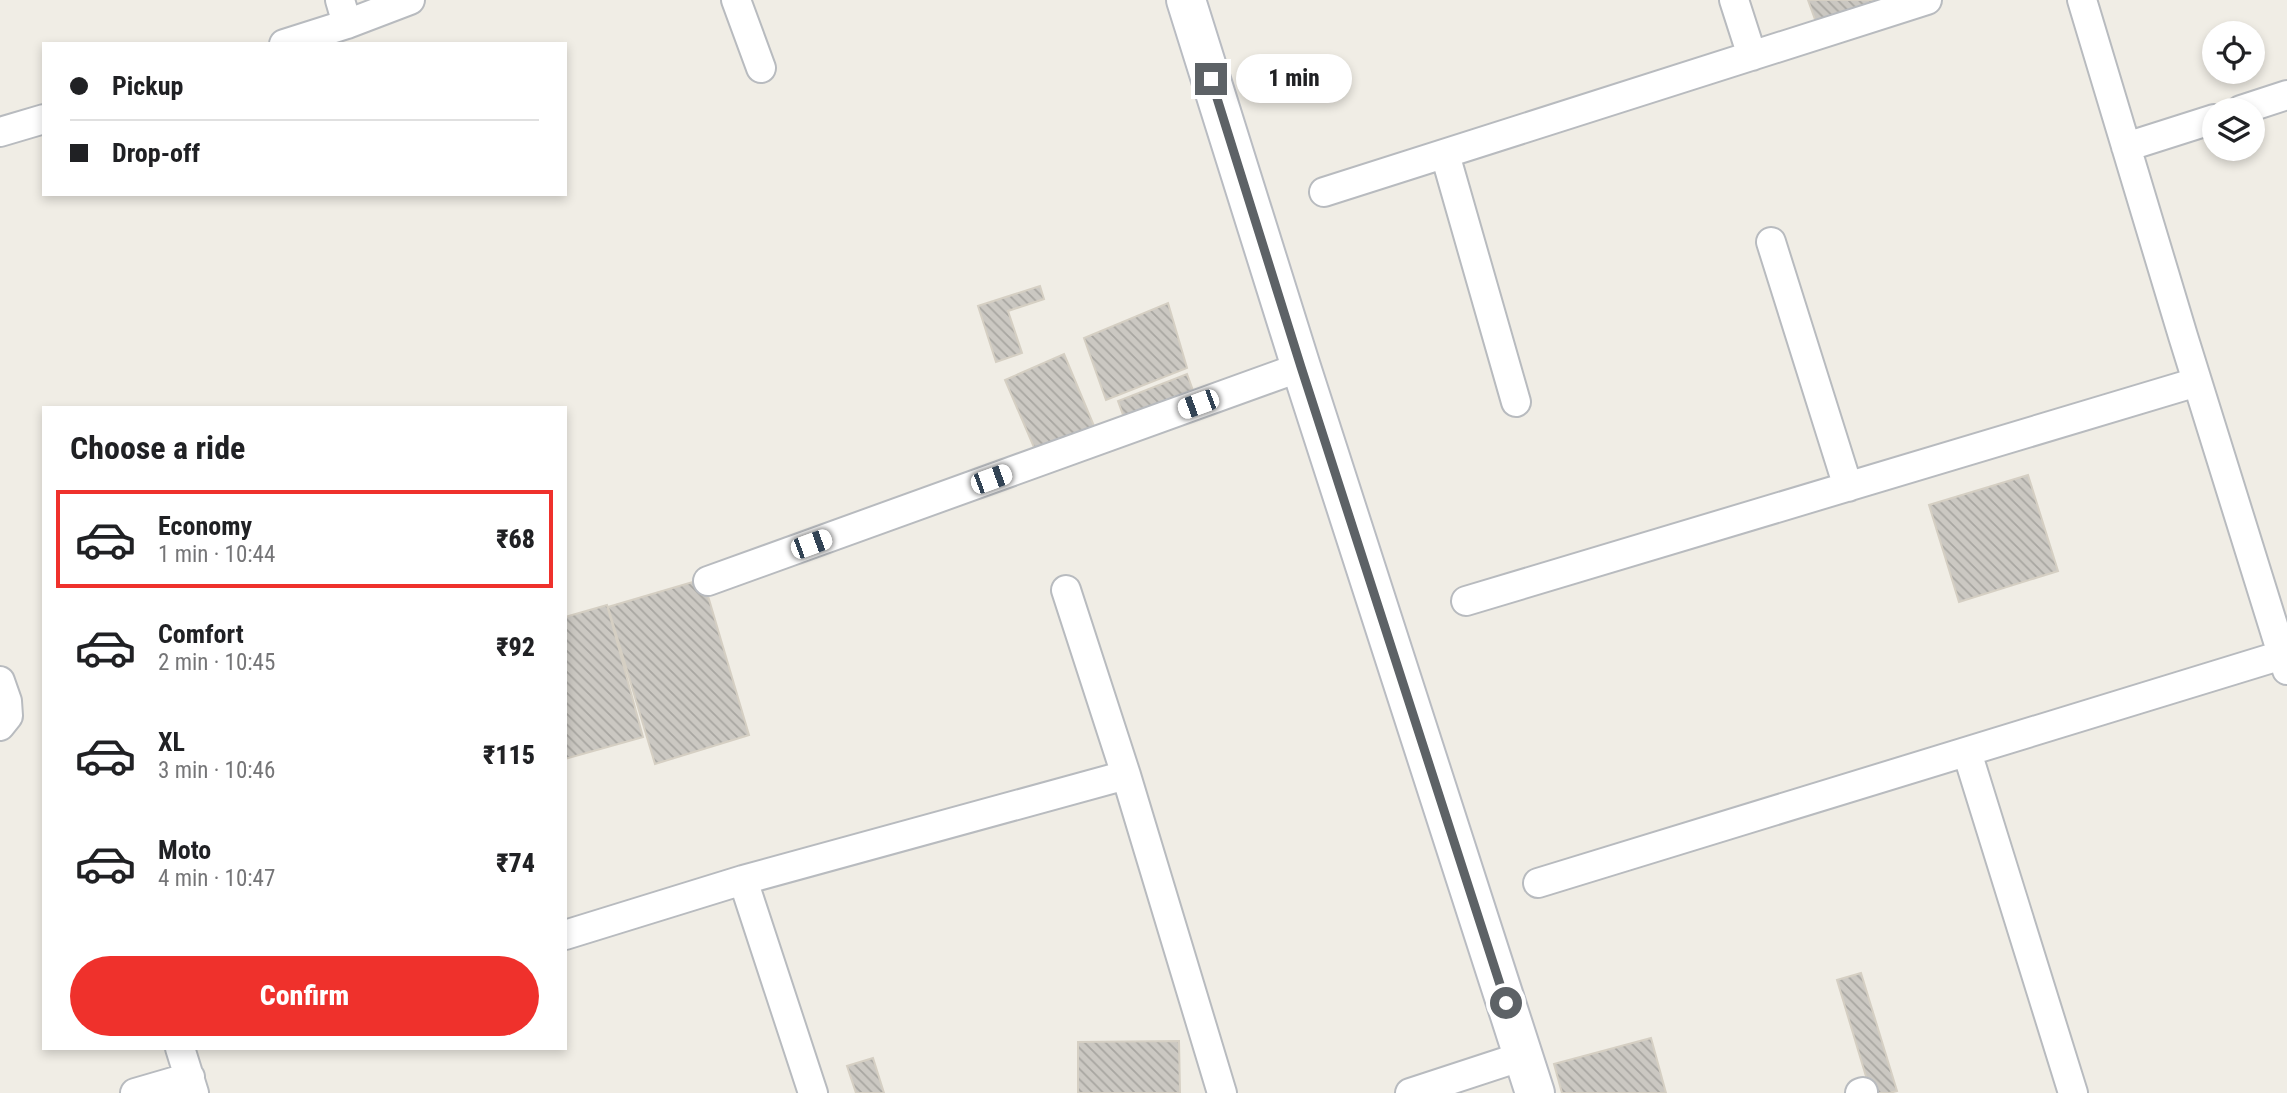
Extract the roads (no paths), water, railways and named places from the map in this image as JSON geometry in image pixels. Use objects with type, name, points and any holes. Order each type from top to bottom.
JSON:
[{"type":"street","points":[[288,42],[344,12],[410,0]]},
{"type":"street","points":[[736,0],[761,68]]},
{"type":"street","points":[[1186,0],[1535,1093]]},
{"type":"street","points":[[1734,0],[1752,56]]},
{"type":"street","points":[[1324,192],[1927,0]]},
{"type":"street","points":[[1538,883],[1967,752],[2285,663],[2082,0]]},
{"type":"street","points":[[2265,103],[2287,96]]},
{"type":"street","points":[[0,132],[42,120]]},
{"type":"street","points":[[2126,147],[2202,123]]},
{"type":"street","points":[[1445,154],[1516,402]]},
{"type":"street","points":[[1771,242],[1848,487]]},
{"type":"street","points":[[708,581],[1301,367]]},
{"type":"street","points":[[1466,601],[2197,382]]},
{"type":"street","points":[[1066,590],[1126,775],[1222,1093]]},
{"type":"street","points":[[0,681],[7,701],[8,716],[0,726]]},
{"type":"street","points":[[1967,752],[2073,1093]]},
{"type":"street","points":[[567,934],[743,880],[1126,775]]},
{"type":"street","points":[[743,880],[813,1093]]},
{"type":"street","points":[[1410,1093],[1523,1056]]},
{"type":"street","points":[[135,1093],[188,1064]]}]
